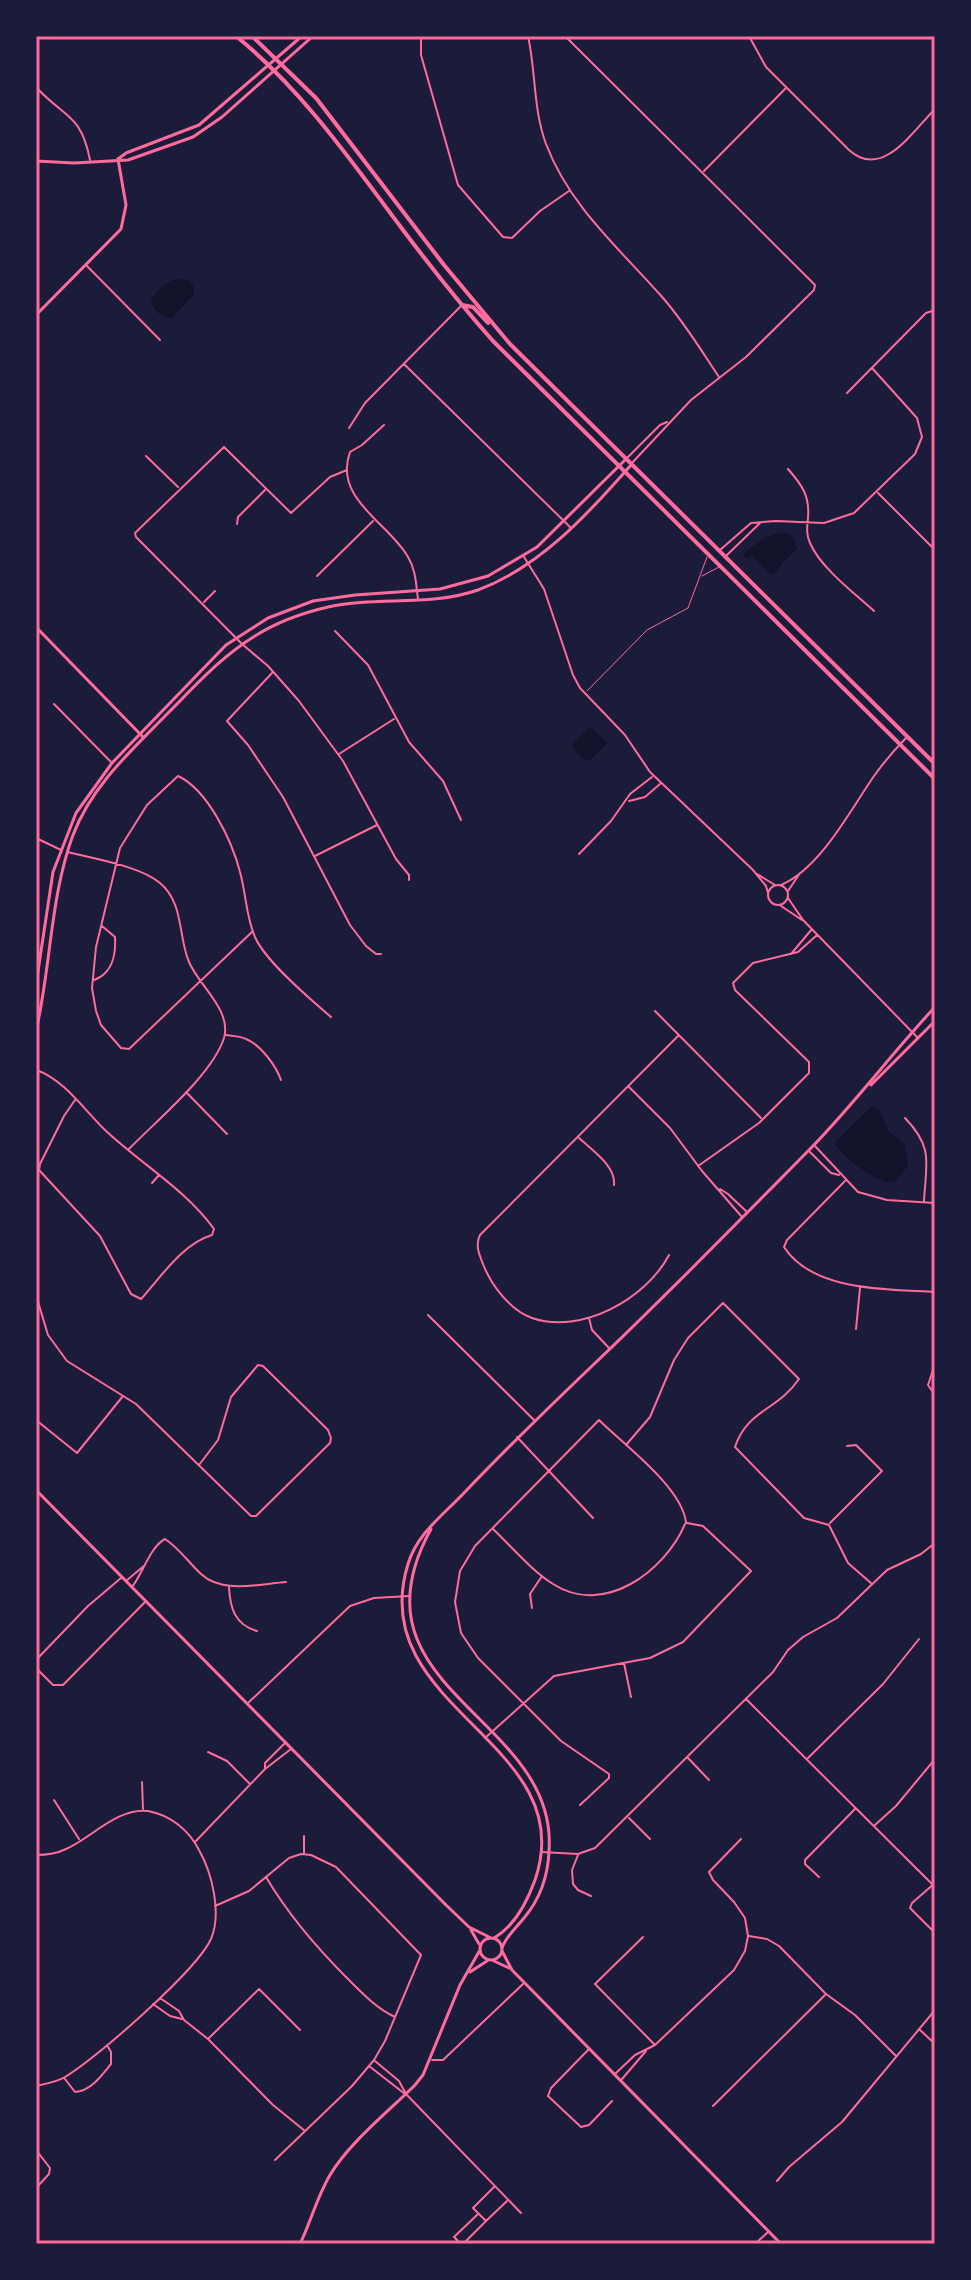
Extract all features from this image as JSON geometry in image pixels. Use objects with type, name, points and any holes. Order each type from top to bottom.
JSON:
[{"type":"main road","points":[[236,36],[269,65],[317,116],[462,305],[524,373],[935,779]]},
{"type":"main road","points":[[252,36],[316,98],[497,329]]},
{"type":"main road","points":[[118,159],[126,153],[199,125],[302,36]]},
{"type":"main road","points":[[36,161],[128,160],[203,132],[313,36]]},
{"type":"main road","points":[[353,162],[362,156]]},
{"type":"main road","points":[[36,315],[117,236],[124,221],[126,205],[118,159]]},
{"type":"main road","points":[[462,305],[473,307],[497,329],[935,764]]},
{"type":"main road","points":[[174,704],[214,655],[268,618],[313,601],[417,592],[474,581],[524,556],[626,459]]},
{"type":"main road","points":[[36,984],[53,872],[76,813],[114,765],[223,658],[294,616],[328,607],[441,599],[477,590],[529,564],[631,465]]},
{"type":"main road","points":[[474,581],[477,590]]},
{"type":"main road","points":[[36,627],[142,736]]},
{"type":"main road","points":[[36,1031],[67,852],[83,814],[114,765]]},
{"type":"main road","points":[[865,1090],[935,1007]]},
{"type":"main road","points":[[300,2244],[331,2172],[415,2085],[430,2060],[452,2003],[483,1940],[492,1938],[513,1921],[525,1903],[541,1852],[537,1813],[525,1783],[431,1682],[416,1659],[406,1627],[402,1596],[405,1573],[416,1542],[517,1437],[610,1349],[935,1021]]},
{"type":"main road","points":[[36,1490],[469,1927],[483,1957],[512,1970]]},
{"type":"main road","points":[[434,1523],[421,1548],[409,1596],[414,1628],[429,1665],[533,1779],[546,1811],[549,1853],[538,1898],[506,1939],[502,1950],[467,1974]]},
{"type":"main road","points":[[469,1927],[492,1938],[524,1983],[781,2244]]},
{"type":"street","points":[[421,36],[421,55],[455,178],[469,201],[503,237],[512,238],[533,216],[569,191]]},
{"type":"street","points":[[528,36],[542,133],[569,191],[601,233],[665,300],[719,377]]},
{"type":"street","points":[[565,36],[815,287],[766,339],[669,422],[631,465]]},
{"type":"street","points":[[749,36],[766,67],[862,160],[870,162],[887,156],[935,109]]},
{"type":"street","points":[[36,87],[72,117],[82,132],[90,162]]},
{"type":"street","points":[[703,172],[786,88]]},
{"type":"street","points":[[86,265],[160,340]]},
{"type":"street","points":[[349,428],[365,403],[462,305]]},
{"type":"street","points":[[847,393],[926,313],[935,310]]},
{"type":"street","points":[[404,364],[570,527]]},
{"type":"street","points":[[719,551],[751,523],[832,522],[846,517],[877,492],[915,454],[922,437],[915,412],[872,368]]},
{"type":"street","points":[[626,459],[660,425],[669,422]]},
{"type":"street","points":[[384,425],[350,452],[347,470],[358,501],[410,559],[416,577],[418,601]]},
{"type":"street","points":[[347,470],[330,477],[291,513],[224,447],[135,533],[299,701],[338,755],[396,859],[409,875],[409,880]]},
{"type":"street","points":[[146,456],[179,488]]},
{"type":"street","points":[[788,469],[806,492],[809,509],[807,533],[812,548],[838,578],[874,611]]},
{"type":"street","points":[[237,524],[238,517],[265,489]]},
{"type":"street","points":[[877,492],[935,550]]},
{"type":"street","points":[[317,576],[374,520]]},
{"type":"street","points":[[725,557],[760,522]]},
{"type":"street","points":[[524,556],[544,589],[573,675],[585,693],[625,735],[641,762],[654,776],[753,870],[766,886],[770,901],[803,920]]},
{"type":"street","points":[[203,603],[215,591]]},
{"type":"street","points":[[335,631],[368,665],[416,752],[443,781],[461,820]]},
{"type":"street","points":[[273,672],[227,721],[248,745],[283,797],[350,925],[371,951],[381,954]]},
{"type":"street","points":[[54,704],[114,765]]},
{"type":"street","points":[[338,755],[396,718]]},
{"type":"street","points":[[753,870],[775,885],[781,885],[800,872],[834,838],[874,775],[908,736]]},
{"type":"street","points":[[253,931],[127,1049],[121,1048],[101,1025],[93,1000],[92,980],[101,925],[120,848],[135,822],[164,787],[178,776],[194,787],[207,803],[233,849],[253,931],[262,948],[331,1017]]},
{"type":"street","points":[[579,854],[630,794],[654,776]]},
{"type":"street","points":[[627,801],[645,797],[661,783]]},
{"type":"street","points":[[641,788],[645,797]]},
{"type":"street","points":[[314,856],[377,825]]},
{"type":"street","points":[[36,838],[61,850],[153,878],[172,897],[180,919],[185,952],[200,981],[222,1012],[225,1034],[212,1062],[128,1150]]},
{"type":"street","points":[[800,872],[788,892],[788,898],[803,920],[918,1038]]},
{"type":"street","points":[[768,893],[775,885]]},
{"type":"street","points":[[781,885],[788,892]]},
{"type":"street","points":[[779,905],[788,898]]},
{"type":"street","points":[[92,980],[104,976],[110,969],[116,943],[110,931],[101,925]]},
{"type":"street","points":[[790,955],[812,929]]},
{"type":"street","points":[[698,1166],[762,1120],[809,1073],[810,1066],[735,990],[733,983],[757,961],[798,952],[817,935]]},
{"type":"street","points":[[655,1011],[762,1120]]},
{"type":"street","points":[[225,1034],[254,1044],[277,1069],[281,1080]]},
{"type":"street","points":[[669,1255],[630,1298],[611,1309],[589,1317],[545,1321],[526,1315],[497,1289],[488,1276],[477,1245],[480,1235],[679,1035]]},
{"type":"street","points":[[36,1070],[53,1079],[128,1150],[186,1198],[214,1229],[212,1235],[198,1240],[184,1252],[140,1300],[131,1294],[100,1236],[39,1170],[64,1116],[75,1100]]},
{"type":"street","points":[[629,1086],[670,1128],[742,1217]]},
{"type":"street","points":[[185,1092],[227,1134]]},
{"type":"street","points":[[905,1118],[926,1146],[928,1162],[924,1202]]},
{"type":"street","points":[[578,1137],[609,1168],[614,1176],[614,1185]]},
{"type":"street","points":[[814,1145],[858,1192],[877,1199],[935,1203]]},
{"type":"street","points":[[808,1150],[831,1173],[840,1175]]},
{"type":"street","points":[[152,1183],[160,1175]]},
{"type":"street","points":[[845,1181],[787,1240],[784,1247],[789,1254],[828,1279],[860,1286],[935,1292]]},
{"type":"street","points":[[718,1188],[747,1212]]},
{"type":"street","points":[[856,1329],[860,1286]]},
{"type":"street","points":[[36,1295],[48,1335],[58,1351],[77,1368],[124,1395],[162,1427],[247,1515],[253,1517],[330,1443],[331,1438],[328,1430],[260,1365],[252,1370],[231,1397],[218,1440],[199,1465]]},
{"type":"street","points":[[625,1446],[650,1417],[674,1360],[688,1338],[723,1303],[799,1379],[789,1394],[743,1427],[735,1447],[804,1518],[829,1525],[848,1563],[872,1584]]},
{"type":"street","points":[[428,1315],[535,1421]]},
{"type":"street","points":[[589,1317],[592,1330],[610,1349]]},
{"type":"street","points":[[935,1364],[928,1385],[935,1395]]},
{"type":"street","points":[[36,1420],[77,1453],[124,1395]]},
{"type":"street","points":[[492,1528],[554,1584],[571,1591],[598,1595],[621,1590],[638,1580],[665,1555],[680,1537],[686,1523],[685,1512],[660,1477],[599,1420],[549,1469],[492,1528],[475,1546],[460,1571],[455,1591],[456,1612],[466,1643],[561,1741],[609,1774],[609,1778],[580,1805]]},
{"type":"street","points":[[517,1437],[593,1518]]},
{"type":"street","points":[[829,1525],[882,1471],[856,1445],[847,1446]]},
{"type":"street","points":[[485,1738],[554,1676],[650,1658],[683,1642],[751,1571],[703,1526],[686,1523]]},
{"type":"street","points":[[132,1587],[158,1543],[165,1539],[208,1580],[229,1586],[286,1582]]},
{"type":"street","points":[[541,1852],[578,1854],[595,1848],[773,1672],[803,1637],[837,1618],[887,1570],[921,1554],[935,1543]]},
{"type":"street","points":[[126,1581],[146,1564]]},
{"type":"street","points":[[532,1608],[530,1594],[543,1575]]},
{"type":"street","points":[[36,1660],[88,1606],[122,1577]]},
{"type":"street","points":[[229,1586],[231,1606],[236,1617],[248,1629],[257,1631]]},
{"type":"street","points":[[248,1703],[350,1606],[374,1598],[409,1596]]},
{"type":"street","points":[[36,1668],[53,1685],[63,1685],[146,1601]]},
{"type":"street","points":[[807,1759],[883,1684],[919,1639]]},
{"type":"street","points":[[624,1662],[631,1697]]},
{"type":"street","points":[[745,1698],[934,1884],[910,1908],[935,1933]]},
{"type":"street","points":[[265,1769],[265,1763],[286,1742]]},
{"type":"street","points":[[195,1842],[265,1769],[292,1748]]},
{"type":"street","points":[[208,1752],[227,1761],[251,1785]]},
{"type":"street","points":[[687,1757],[709,1780]]},
{"type":"street","points":[[874,1826],[896,1806],[935,1759]]},
{"type":"street","points":[[142,1782],[143,1810]]},
{"type":"street","points":[[54,1800],[80,1840]]},
{"type":"street","points":[[819,1877],[805,1864],[805,1860],[856,1809]]},
{"type":"street","points":[[36,1855],[67,1849],[119,1818],[143,1810],[170,1818],[195,1842],[208,1871],[215,1906],[210,1942],[159,1997],[107,2045],[64,2078],[36,2086]]},
{"type":"street","points":[[628,1817],[650,1839]]},
{"type":"street","points":[[304,1836],[304,1854]]},
{"type":"street","points":[[614,2075],[635,2055],[655,2045],[734,1970],[745,1951],[748,1936],[743,1913],[709,1876],[713,1867],[741,1839]]},
{"type":"street","points":[[215,1906],[249,1891],[289,1858],[304,1854],[318,1857],[336,1867],[419,1952],[420,1961],[374,2060],[275,2160]]},
{"type":"street","points":[[578,1854],[572,1870],[573,1884],[591,1896]]},
{"type":"street","points":[[266,1876],[311,1942],[373,2004],[395,2017]]},
{"type":"street","points":[[748,1936],[773,1942],[896,2056]]},
{"type":"street","points":[[643,1937],[595,1984],[655,2045]]},
{"type":"street","points":[[430,2060],[443,2060],[524,1983]]},
{"type":"street","points":[[208,2039],[259,1989],[300,2030]]},
{"type":"street","points":[[713,2106],[826,1994]]},
{"type":"street","points":[[159,1997],[179,2011],[184,2020]]},
{"type":"street","points":[[153,2003],[170,2016],[184,2020],[208,2039],[273,2105],[305,2132]]},
{"type":"street","points":[[777,2181],[789,2167],[835,2130],[935,2010]]},
{"type":"street","points":[[919,2028],[935,2044]]},
{"type":"street","points":[[64,2078],[75,2092],[84,2091],[96,2082],[111,2064],[107,2045]]},
{"type":"street","points":[[589,2049],[547,2094],[581,2127],[589,2125],[612,2101]]},
{"type":"street","points":[[620,2081],[647,2050]]},
{"type":"street","points":[[374,2060],[399,2081],[406,2094],[521,2213]]},
{"type":"street","points":[[369,2066],[406,2094]]},
{"type":"street","points":[[36,2150],[50,2168],[49,2174],[36,2188]]},
{"type":"street","points":[[486,2221],[473,2208],[495,2187]]},
{"type":"street","points":[[478,2213],[454,2237],[462,2244],[508,2200]]},
{"type":"street","points":[[755,2244],[768,2231]]},
{"type":"lane","points":[[585,693],[647,630],[688,608],[708,555]]},
{"type":"lane","points":[[700,578],[720,566]]},
{"type":"shaded area","points":[[174,279],[189,280],[194,294],[172,318],[158,313],[151,300],[161,287]]},
{"type":"shaded area","points":[[782,532],[792,536],[797,548],[775,574],[771,575],[751,555],[747,559],[743,554],[766,537]]},
{"type":"shaded area","points":[[590,727],[608,743],[589,761],[581,758],[571,746]]},
{"type":"shaded area","points":[[872,1106],[880,1111],[888,1131],[905,1145],[908,1166],[895,1181],[872,1176],[835,1145]]}]
